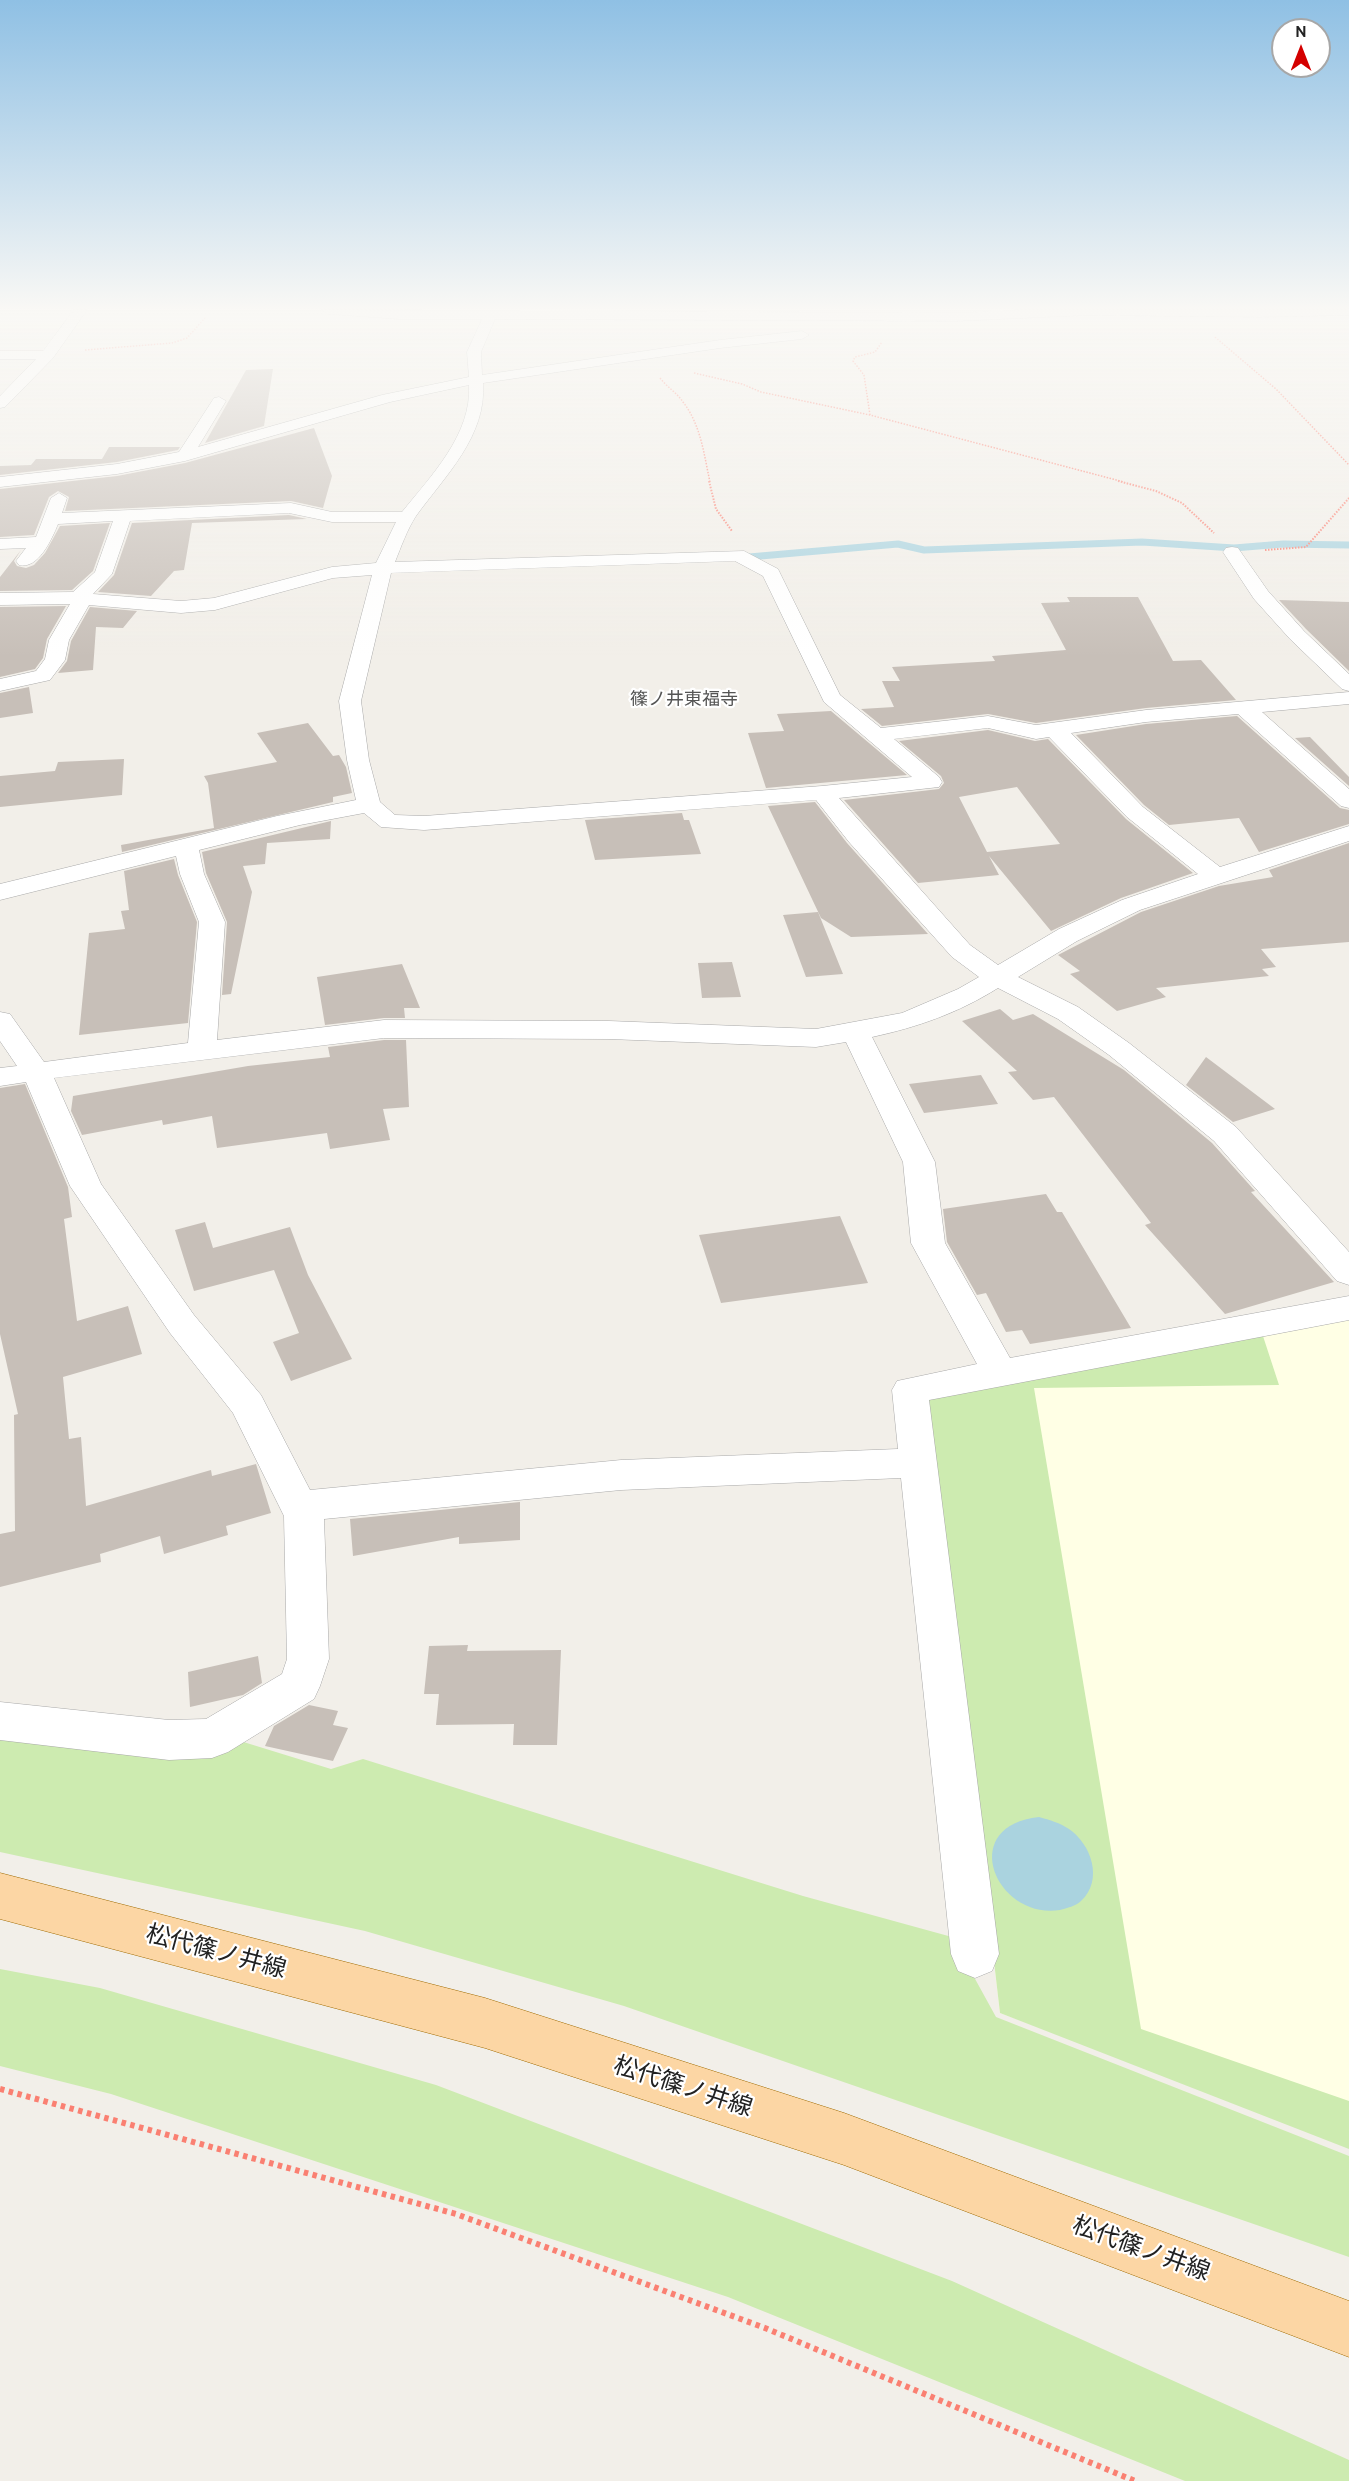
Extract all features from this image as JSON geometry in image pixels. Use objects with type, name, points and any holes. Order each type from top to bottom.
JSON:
[{"type":"main road","name":"松代篠ノ井線","points":[[0,1896],[497,2027],[844,2139],[1299,2308],[1349,2329]]},
{"type":"street","points":[[185,456],[204,426]]},
{"type":"street","points":[[0,482],[117,469],[185,456],[290,426]]},
{"type":"street","points":[[0,599],[78,598],[182,607],[215,604],[332,573],[383,568],[725,558],[738,555],[771,573],[831,698],[931,782],[822,793],[424,823],[389,822],[369,805],[358,760],[350,701],[383,568],[407,517],[442,472],[469,426]]},
{"type":"street","points":[[25,561],[41,542],[51,519],[61,490],[61,475]]},
{"type":"street","points":[[51,519],[184,514],[208,510],[291,508],[303,513],[317,513],[330,517],[407,517]]},
{"type":"street","points":[[78,598],[103,574],[122,521],[119,517]]},
{"type":"street","points":[[0,544],[41,542]]},
{"type":"street","points":[[1225,545],[1261,595],[1297,636],[1349,685]]},
{"type":"street","points":[[0,686],[43,676],[55,660],[60,640],[81,602],[78,598]]},
{"type":"street","points":[[876,735],[988,722],[1036,732],[1146,716],[1349,698]]},
{"type":"street","points":[[1243,707],[1349,801]]},
{"type":"street","points":[[1054,729],[1135,812],[1217,877]]},
{"type":"street","points":[[822,793],[858,837],[961,951],[997,977],[1068,1013],[1119,1049],[1225,1134],[1349,1274]]},
{"type":"street","points":[[0,892],[61,874],[327,811],[369,805]]},
{"type":"street","points":[[0,1077],[384,1029],[609,1030],[816,1038],[855,1032],[910,1020],[968,995],[1068,935],[1131,905],[1349,833]]},
{"type":"street","points":[[186,846],[192,874],[212,922],[202,1050]]},
{"type":"street","points":[[0,1020],[36,1072],[86,1186],[182,1324],[248,1405],[304,1516],[308,1659],[299,1686],[212,1738],[169,1740],[0,1721]]},
{"type":"street","points":[[855,1032],[919,1162],[928,1242],[1000,1373]]},
{"type":"street","points":[[975,1954],[910,1390],[1349,1308]]},
{"type":"street","points":[[299,1506],[621,1476],[918,1463]]},
{"type":"path","points":[[695,426],[702,441],[716,509],[730,523],[738,555]]},
{"type":"path","points":[[910,426],[1170,496],[1182,503],[1225,545],[1306,547],[1349,498]]},
{"type":"path","points":[[1311,426],[1349,465]]},
{"type":"path","points":[[0,2089],[456,2214],[765,2328],[1135,2481]]},
{"type":"shaded area","points":[[1349,1317],[1349,2142],[1000,2013],[928,1395]]},
{"type":"green space","points":[[1261,1330],[1279,1385],[1034,1388],[1141,2029],[1349,2101],[1349,2149],[1000,2013],[928,1395]]},
{"type":"green space","points":[[0,1735],[237,1740],[331,1769],[363,1759],[803,1896],[952,1937],[996,2017],[1349,2156],[1349,2257],[624,2006],[365,1931],[0,1852]]},
{"type":"green space","points":[[0,1969],[100,1988],[436,2085],[952,2281],[1349,2460],[1349,2481],[1185,2481],[728,2297],[111,2094],[0,2066]]},
{"type":"water","points":[[1039,1817],[1069,1829],[1089,1853],[1093,1873],[1092,1883],[1081,1901],[1071,1907],[1060,1910],[1037,1909],[1018,1901],[1003,1887],[994,1871],[992,1853],[998,1837],[1013,1824]]},
{"type":"building","points":[[215,426],[264,426],[264,426],[205,443]]},
{"type":"building","points":[[314,428],[332,476],[323,508],[291,501],[65,511],[69,497],[58,491],[49,497],[34,535],[0,537],[0,489],[117,476],[185,463]]},
{"type":"building","points":[[109,447],[180,447],[178,450],[117,462],[0,475],[0,466],[31,465],[36,459],[102,459]]},
{"type":"building","points":[[289,515],[307,519],[192,523],[184,570],[174,571],[151,596],[98,592],[114,575],[132,523]]},
{"type":"building","points":[[110,523],[93,571],[72,590],[0,591],[0,577],[21,550],[14,561],[17,566],[26,568],[34,565],[45,553],[60,526]]},
{"type":"building","points":[[1067,597],[1138,597],[1173,661],[1201,660],[1236,700],[1146,708],[1036,723],[988,714],[882,726],[861,709],[894,707],[882,681],[900,681],[892,667],[995,661],[992,656],[1066,650],[1041,603],[1070,602]]},
{"type":"building","points":[[1279,600],[1349,602],[1349,671],[1306,629]]},
{"type":"building","points":[[66,606],[47,639],[43,658],[35,669],[0,677],[0,607]]},
{"type":"building","points":[[90,607],[137,611],[123,628],[96,627],[93,670],[58,673],[67,661],[71,641]]},
{"type":"building","points":[[29,687],[33,713],[0,718],[0,693]]},
{"type":"building","points":[[831,711],[907,775],[766,788],[748,733],[784,731],[777,714]]},
{"type":"building","points":[[1237,716],[1340,808],[1349,810],[1349,824],[1259,852],[1239,818],[1169,825],[1144,805],[1076,735],[1146,724]]},
{"type":"building","points":[[308,723],[333,756],[339,755],[346,767],[352,793],[333,797],[333,802],[122,852],[121,845],[214,828],[208,783],[204,776],[277,762],[257,733]]},
{"type":"building","points":[[988,730],[1035,741],[1048,739],[1126,819],[1193,873],[1121,898],[1051,931],[989,856],[999,875],[918,883],[844,800],[939,789],[944,783],[941,776],[899,741]],"holes":[[[1017,787],[1060,844],[987,852],[959,797]]]},
{"type":"building","points":[[1310,737],[1349,777],[1349,786],[1295,738]]},
{"type":"building","points":[[124,759],[122,795],[0,807],[0,776],[55,771],[58,762]]},
{"type":"building","points":[[815,802],[847,843],[928,934],[851,937],[821,918],[768,806]]},
{"type":"building","points":[[682,813],[684,820],[689,820],[701,854],[595,860],[585,820]]},
{"type":"building","points":[[331,821],[330,839],[267,843],[265,864],[243,866],[252,892],[231,994],[222,995],[227,922],[206,873],[202,852]]},
{"type":"building","points":[[1349,843],[1349,942],[1261,949],[1276,967],[1262,969],[1269,976],[1156,988],[1166,997],[1117,1011],[1070,974],[1080,971],[1058,955],[1141,912],[1219,886],[1273,877],[1269,870]]},
{"type":"building","points":[[174,859],[197,922],[188,1023],[79,1035],[89,933],[125,929],[121,911],[129,910],[124,871]]},
{"type":"building","points":[[818,912],[843,974],[806,977],[783,915]]},
{"type":"building","points":[[732,962],[741,997],[702,998],[698,963]]},
{"type":"building","points":[[402,964],[420,1008],[404,1008],[405,1018],[384,1018],[325,1025],[317,977]]},
{"type":"building","points":[[1000,1009],[1013,1020],[1033,1014],[1124,1070],[1212,1143],[1255,1191],[1251,1192],[1334,1282],[1225,1314],[1145,1225],[1151,1223],[1054,1097],[1033,1100],[1008,1072],[1017,1071],[962,1021]]},
{"type":"building","points":[[384,1040],[406,1040],[409,1107],[383,1109],[390,1140],[330,1149],[327,1133],[217,1148],[212,1116],[163,1125],[162,1120],[82,1135],[71,1111],[73,1096],[248,1066],[330,1057],[328,1047]]},
{"type":"building","points":[[1206,1057],[1275,1109],[1233,1122],[1186,1085]]},
{"type":"building","points":[[981,1075],[998,1104],[924,1113],[909,1084]]},
{"type":"building","points":[[25,1084],[68,1187],[72,1217],[64,1219],[77,1321],[128,1306],[142,1354],[63,1377],[69,1439],[81,1437],[86,1506],[211,1470],[212,1476],[256,1464],[271,1513],[226,1526],[228,1535],[164,1554],[160,1536],[100,1554],[101,1562],[0,1587],[0,1534],[15,1531],[14,1415],[18,1414],[0,1334],[0,1088]]},
{"type":"building","points":[[1046,1194],[1057,1212],[1062,1212],[1131,1328],[1030,1344],[1022,1330],[1006,1332],[986,1293],[977,1295],[947,1242],[943,1209]]},
{"type":"building","points":[[840,1216],[868,1283],[721,1303],[699,1235]]},
{"type":"building","points":[[205,1222],[213,1248],[290,1227],[308,1275],[352,1359],[291,1381],[273,1342],[299,1333],[274,1270],[194,1291],[175,1230]]},
{"type":"building","points":[[520,1502],[520,1540],[459,1544],[459,1537],[353,1556],[350,1519]]},
{"type":"building","points":[[468,1645],[467,1651],[561,1650],[557,1745],[513,1745],[514,1724],[436,1725],[439,1694],[424,1694],[429,1646]]},
{"type":"building","points":[[258,1656],[262,1683],[243,1695],[190,1707],[188,1672]]},
{"type":"building","points":[[309,1705],[338,1711],[333,1725],[348,1728],[333,1761],[265,1746],[274,1726]]},
{"type":"waterway","points":[[749,557],[898,544],[924,550],[1142,542],[1234,548],[1283,544],[1349,545]]},
{"type":"district","name":"篠ノ井東福寺","points":[[684,700]]}]
